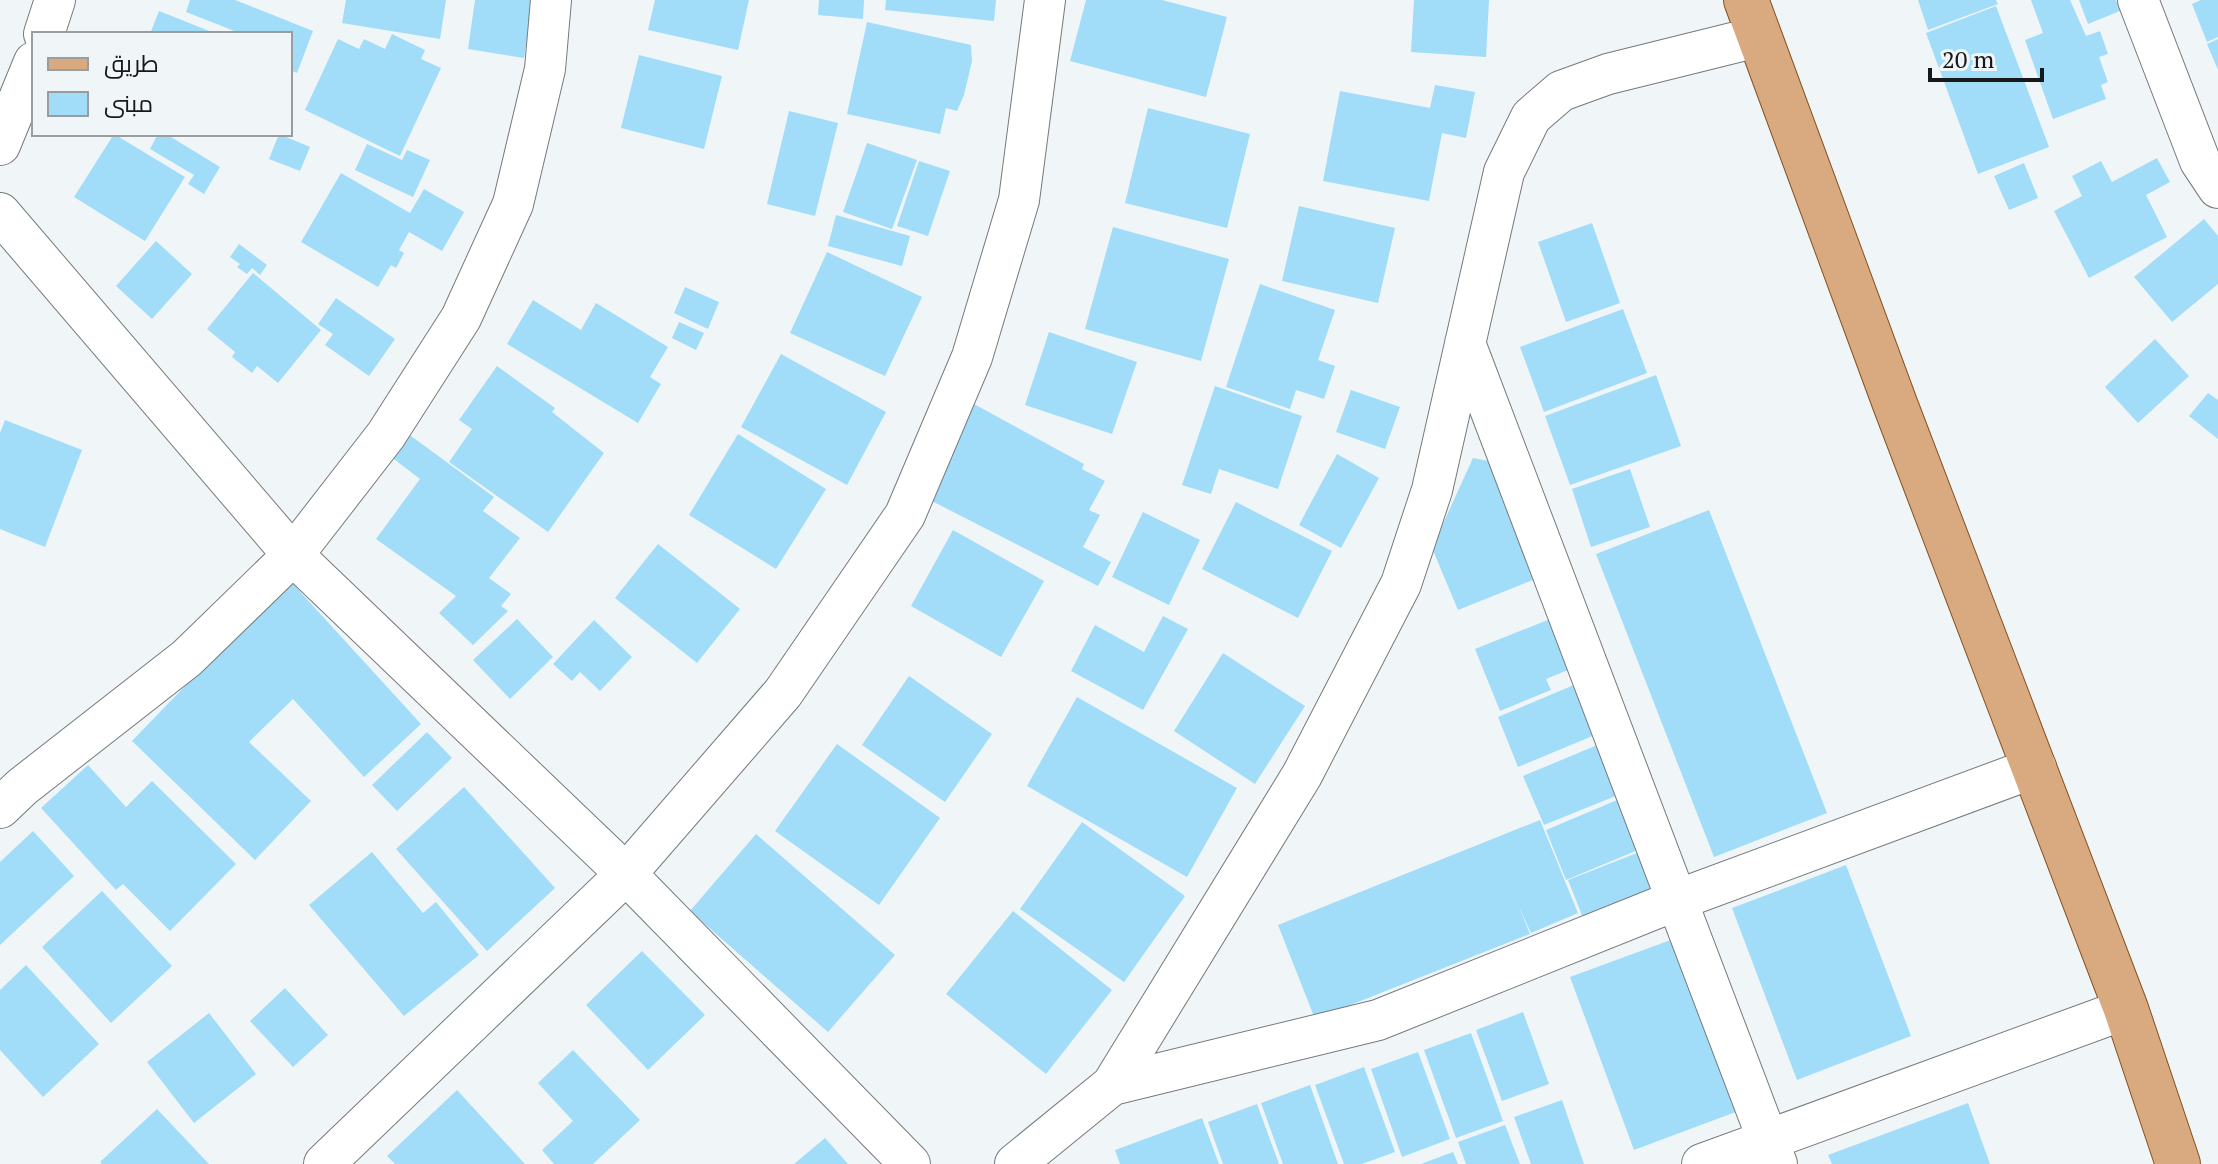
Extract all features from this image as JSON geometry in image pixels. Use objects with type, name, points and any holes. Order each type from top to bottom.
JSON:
[{"type":"main road","points":[[1751,19],[2036,767],[2126,1009],[2179,1163]]},
{"type":"street","points":[[45,32],[55,0]]},
{"type":"street","points":[[7,787],[187,658],[293,555],[386,435],[468,304],[513,204],[545,69],[551,0]]},
{"type":"street","points":[[324,1164],[626,874],[783,693],[905,515],[972,357],[1019,200],[1045,0]]},
{"type":"street","points":[[2138,0],[2200,161],[2218,188]]},
{"type":"street","points":[[1015,1164],[1112,1085],[1302,775],[1401,584],[1432,490],[1504,172],[1531,117],[1561,91],[1751,19]]},
{"type":"street","points":[[0,145],[32,67]]},
{"type":"street","points":[[0,213],[293,555],[626,874],[910,1164]]},
{"type":"street","points":[[1465,343],[1773,1152]]},
{"type":"street","points":[[1112,1085],[1378,1020],[1677,900],[2036,767]]},
{"type":"street","points":[[1702,1164],[1773,1152],[2126,1009]]},
{"type":"building","points":[[190,0],[235,0],[313,31],[297,73],[292,71],[292,32],[237,32],[186,12]]},
{"type":"building","points":[[346,0],[446,0],[440,39],[342,23]]},
{"type":"building","points":[[475,0],[533,0],[524,58],[468,49]]},
{"type":"building","points":[[655,0],[749,0],[738,50],[648,30]]},
{"type":"building","points":[[819,0],[864,0],[863,19],[818,15]]},
{"type":"building","points":[[886,0],[996,0],[994,21],[885,10]]},
{"type":"building","points":[[1086,0],[1162,0],[1227,17],[1206,97],[1070,61]]},
{"type":"building","points":[[1414,0],[1489,0],[1486,57],[1411,52]]},
{"type":"building","points":[[1918,0],[1996,0],[1998,4],[1928,30]]},
{"type":"building","points":[[2031,0],[2070,0],[2086,36],[2100,31],[2108,54],[2099,57],[2108,82],[2101,85],[2106,99],[2053,119],[2025,40],[2043,33]]},
{"type":"building","points":[[2079,0],[2116,0],[2120,11],[2088,24]]},
{"type":"building","points":[[2201,0],[2218,0],[2218,37],[2207,42],[2192,4]]},
{"type":"building","points":[[1996,6],[2049,147],[1978,174],[1926,33]]},
{"type":"building","points":[[159,11],[212,32],[151,32]]},
{"type":"building","points":[[867,22],[971,45],[972,61],[964,95],[957,111],[946,108],[940,134],[847,114]]},
{"type":"building","points":[[392,34],[425,50],[421,59],[441,68],[400,156],[305,110],[338,39],[359,49],[364,39],[385,49]]},
{"type":"building","points":[[2218,39],[2218,70],[2207,44]]},
{"type":"building","points":[[639,55],[722,76],[704,149],[621,128]]},
{"type":"building","points":[[1435,85],[1475,92],[1466,138],[1442,133],[1429,201],[1323,181],[1340,91],[1430,108]]},
{"type":"building","points":[[1148,108],[1250,134],[1227,228],[1125,203]]},
{"type":"building","points":[[789,111],[838,123],[815,216],[767,204]]},
{"type":"building","points":[[113,136],[185,177],[145,241],[74,197]]},
{"type":"building","points":[[157,136],[169,136],[220,167],[204,194],[188,184],[194,175],[150,149]]},
{"type":"building","points":[[278,136],[310,147],[300,171],[269,159]]},
{"type":"building","points":[[867,143],[917,160],[892,229],[843,212]]},
{"type":"building","points":[[367,144],[402,160],[407,150],[430,160],[413,197],[355,170]]},
{"type":"building","points":[[2157,158],[2170,182],[2146,195],[2167,237],[2089,278],[2054,211],[2082,196],[2072,176],[2101,161],[2112,182]]},
{"type":"building","points":[[919,161],[950,171],[928,236],[897,226]]},
{"type":"building","points":[[2024,163],[2038,198],[2009,210],[1994,176]]},
{"type":"building","points":[[341,173],[410,213],[424,189],[464,212],[442,251],[409,232],[399,250],[404,253],[396,268],[391,265],[378,287],[301,242]]},
{"type":"building","points":[[1299,206],[1395,228],[1378,303],[1282,281]]},
{"type":"building","points":[[836,215],[910,236],[902,266],[828,246]]},
{"type":"building","points":[[2204,219],[2218,236],[2218,284],[2172,322],[2134,277]]},
{"type":"building","points":[[1592,223],[1620,303],[1566,322],[1538,242]]},
{"type":"building","points":[[1113,227],[1229,259],[1201,361],[1085,329]]},
{"type":"building","points":[[156,241],[192,274],[152,319],[116,286]]},
{"type":"building","points":[[239,244],[267,265],[260,275],[252,268],[247,274],[230,257]]},
{"type":"building","points":[[827,252],[922,297],[885,376],[790,333]]},
{"type":"building","points":[[253,273],[321,330],[278,383],[257,366],[252,373],[232,357],[235,352],[207,329]]},
{"type":"building","points":[[1260,284],[1335,310],[1318,360],[1335,366],[1324,399],[1296,390],[1290,409],[1226,387]]},
{"type":"building","points":[[685,287],[719,302],[708,329],[674,313]]},
{"type":"building","points":[[336,298],[395,339],[369,376],[325,345],[333,334],[318,324]]},
{"type":"building","points":[[533,300],[581,330],[596,303],[668,347],[650,377],[661,384],[638,423],[507,344]]},
{"type":"building","points":[[1623,309],[1647,373],[1544,412],[1520,347]]},
{"type":"building","points":[[679,322],[704,333],[696,350],[672,338]]},
{"type":"building","points":[[1049,332],[1137,362],[1112,434],[1025,405]]},
{"type":"building","points":[[2155,339],[2189,376],[2138,423],[2105,387]]},
{"type":"building","points":[[781,354],[886,412],[847,485],[741,427]]},
{"type":"building","points":[[497,366],[555,408],[552,412],[604,453],[548,532],[449,462],[472,429],[459,420]]},
{"type":"building","points":[[1656,375],[1681,446],[1570,485],[1545,416]]},
{"type":"building","points":[[1215,386],[1302,416],[1278,489],[1219,469],[1211,494],[1182,485]]},
{"type":"building","points":[[1351,390],[1400,407],[1385,449],[1336,432]]},
{"type":"building","points":[[2208,393],[2218,400],[2218,439],[2189,416]]},
{"type":"building","points":[[974,404],[1084,464],[1082,469],[1105,481],[1089,510],[1100,515],[1083,547],[1111,562],[1098,586],[926,498]]},
{"type":"building","points":[[5,420],[82,450],[45,547],[0,529],[0,433]]},
{"type":"building","points":[[403,430],[494,497],[483,511],[520,538],[489,578],[511,594],[501,606],[508,611],[473,645],[439,613],[456,596],[376,539],[420,479],[386,453]]},
{"type":"building","points":[[738,434],[826,489],[776,569],[689,515]]},
{"type":"building","points":[[1337,454],[1379,478],[1341,548],[1299,525]]},
{"type":"building","points":[[1473,458],[1504,464],[1548,574],[1458,610],[1432,548]]},
{"type":"building","points":[[1630,469],[1650,527],[1591,547],[1572,489]]},
{"type":"building","points":[[1236,502],[1332,551],[1298,618],[1202,569]]},
{"type":"building","points":[[1709,510],[1827,813],[1714,857],[1596,554]]},
{"type":"building","points":[[1143,512],[1200,540],[1169,605],[1112,577]]},
{"type":"building","points":[[953,530],[1044,581],[1001,657],[911,606]]},
{"type":"building","points":[[658,544],[740,609],[697,663],[615,598]]},
{"type":"building","points":[[293,584],[421,724],[364,777],[293,699],[249,742],[311,801],[255,860],[132,741],[188,683]]},
{"type":"building","points":[[1560,615],[1580,665],[1546,679],[1551,690],[1500,711],[1475,649]]},
{"type":"building","points":[[1163,616],[1188,629],[1143,710],[1071,671],[1095,625],[1144,652]]},
{"type":"building","points":[[517,619],[553,657],[510,699],[473,660]]},
{"type":"building","points":[[594,620],[632,657],[600,691],[580,672],[572,681],[553,664]]},
{"type":"building","points":[[1223,653],[1305,706],[1255,784],[1174,731]]},
{"type":"building","points":[[909,676],[992,734],[945,802],[862,745]]},
{"type":"building","points":[[1581,682],[1602,732],[1518,767],[1498,717]]},
{"type":"building","points":[[1077,697],[1237,788],[1187,877],[1027,786]]},
{"type":"building","points":[[427,732],[452,758],[397,811],[372,785]]},
{"type":"building","points":[[1607,741],[1628,791],[1544,825],[1523,776]]},
{"type":"building","points":[[837,744],[940,818],[879,905],[775,831]]},
{"type":"building","points":[[88,765],[126,807],[152,781],[236,864],[170,931],[123,884],[116,890],[41,808]]},
{"type":"building","points":[[464,787],[555,888],[487,951],[396,849]]},
{"type":"building","points":[[1629,795],[1650,845],[1566,880],[1546,830]]},
{"type":"building","points":[[1540,820],[1578,913],[1531,933],[1519,907],[1530,934],[1315,1019],[1278,925]]},
{"type":"building","points":[[1082,822],[1185,896],[1124,982],[1020,909]]},
{"type":"building","points":[[33,831],[74,876],[0,945],[0,862]]},
{"type":"building","points":[[756,834],[895,955],[828,1032],[690,911]]},
{"type":"building","points":[[1642,851],[1657,889],[1583,918],[1568,880]]},
{"type":"building","points":[[372,852],[423,913],[436,902],[479,955],[404,1016],[309,905]]},
{"type":"building","points":[[1846,865],[1911,1036],[1797,1080],[1732,908]]},
{"type":"building","points":[[102,891],[172,966],[111,1023],[42,947]]},
{"type":"building","points":[[1013,911],[1112,990],[1046,1074],[946,994]]},
{"type":"building","points":[[1676,938],[1741,1110],[1634,1150],[1570,977]]},
{"type":"building","points":[[642,951],[705,1015],[648,1070],[586,1005]]},
{"type":"building","points":[[26,965],[99,1044],[43,1097],[0,1050],[0,990]]},
{"type":"building","points":[[285,988],[328,1035],[293,1067],[250,1021]]},
{"type":"building","points":[[1523,1012],[1549,1084],[1502,1101],[1476,1030]]},
{"type":"building","points":[[209,1013],[256,1074],[194,1123],[147,1062]]},
{"type":"building","points":[[1471,1033],[1503,1121],[1456,1138],[1424,1050]]},
{"type":"building","points":[[573,1050],[640,1120],[593,1164],[554,1164],[542,1150],[573,1121],[538,1083]]},
{"type":"building","points":[[1418,1052],[1450,1139],[1402,1157],[1371,1069]]},
{"type":"building","points":[[1364,1067],[1395,1152],[1362,1164],[1344,1164],[1315,1085]]},
{"type":"building","points":[[1310,1085],[1338,1164],[1283,1164],[1261,1103]]},
{"type":"building","points":[[457,1090],[525,1164],[395,1164],[387,1156]]},
{"type":"building","points":[[1562,1100],[1584,1164],[1531,1164],[1514,1117]]},
{"type":"building","points":[[1968,1103],[1990,1164],[1832,1164],[1828,1155]]},
{"type":"building","points":[[1257,1104],[1279,1164],[1223,1164],[1208,1122]]},
{"type":"building","points":[[157,1109],[209,1164],[100,1162]]},
{"type":"building","points":[[1202,1118],[1219,1164],[1120,1164],[1115,1150]]},
{"type":"building","points":[[1505,1125],[1520,1164],[1466,1164],[1458,1142]]},
{"type":"building","points":[[825,1138],[848,1164],[794,1164]]},
{"type":"building","points":[[1453,1152],[1458,1164],[1421,1164]]}]
